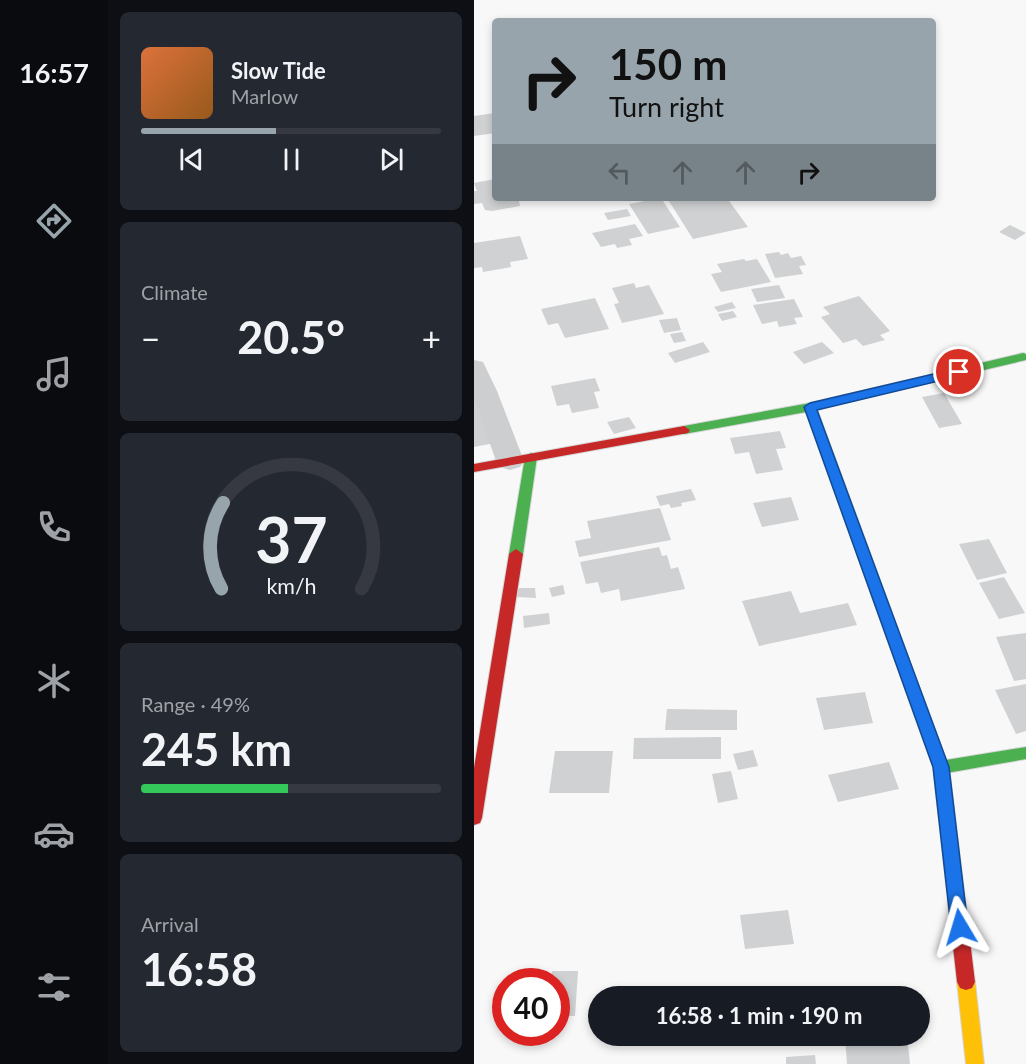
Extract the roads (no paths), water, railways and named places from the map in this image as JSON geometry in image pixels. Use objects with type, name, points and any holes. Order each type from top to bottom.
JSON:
[{"type":"street","points":[[474,468],[810,407],[1023,357]]},
{"type":"street","points":[[474,368],[484,389],[495,425],[521,459],[483,709],[474,818]]},
{"type":"street","points":[[810,407],[941,767],[975,1064]]},
{"type":"street","points":[[941,767],[1026,753]]}]
